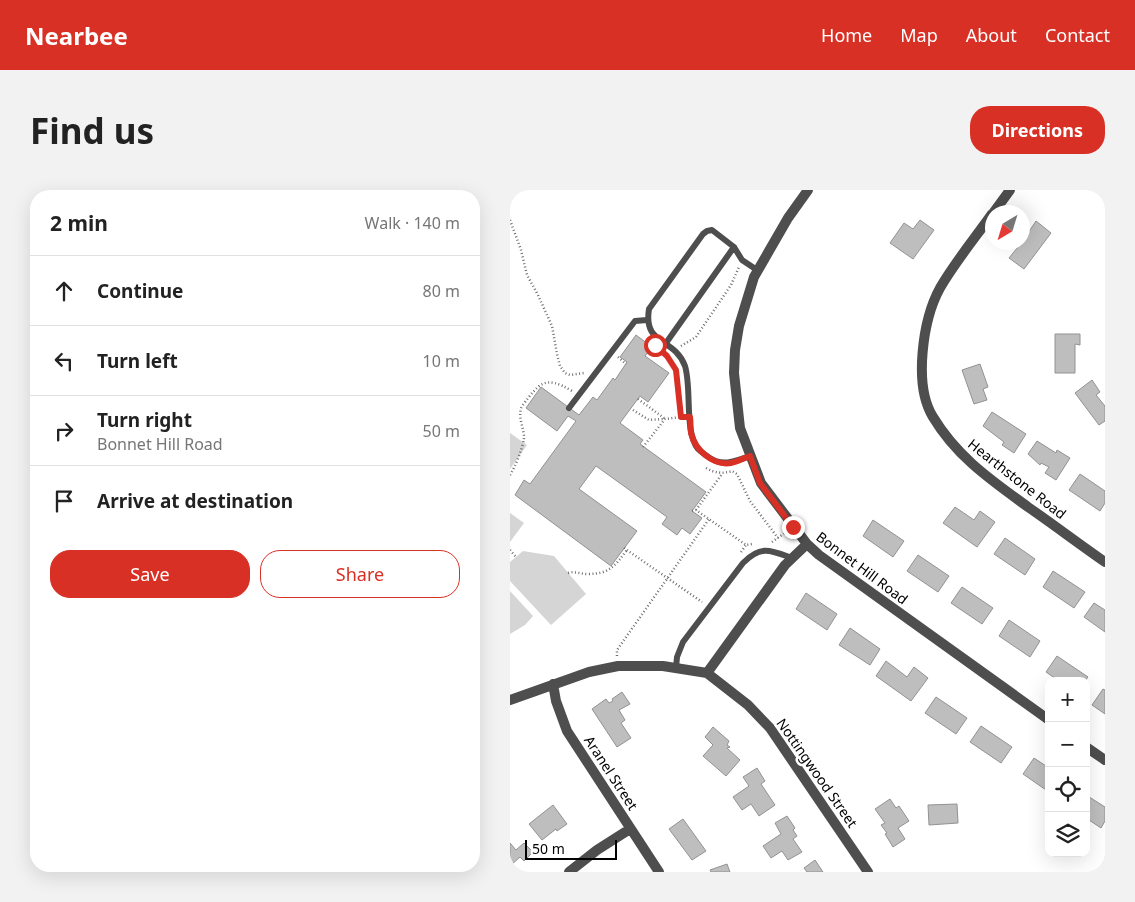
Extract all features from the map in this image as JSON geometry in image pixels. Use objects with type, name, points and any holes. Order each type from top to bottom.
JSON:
[{"type":"street","name":"Bonnet Hill Road","points":[[808,190],[788,218],[758,270],[745,301],[735,350],[734,373],[740,428],[760,483],[806,544],[1045,717]]},
{"type":"street","name":"Hearthstone Road","points":[[999,205],[1010,190]]},
{"type":"street","name":"Hearthstone Road","points":[[985,224],[939,290],[931,312],[922,351],[927,402],[932,416],[956,449],[999,485],[1105,562]]},
{"type":"street","points":[[707,674],[784,565],[806,544]]},
{"type":"street","name":"Nottingwood Street","points":[[510,700],[590,672],[618,666],[663,666],[707,674],[748,705],[770,728],[868,872]]},
{"type":"street","name":"Aranel Street","points":[[552,684],[567,731],[659,872]]},
{"type":"street","points":[[1090,750],[1105,760]]},
{"type":"street","points":[[568,872],[597,850],[630,829]]},
{"type":"lane","points":[[750,456],[732,463],[724,463],[711,459],[698,448],[691,434],[685,367],[675,351],[651,334],[647,320],[649,309],[707,231],[712,230],[734,248],[742,260],[758,270]]},
{"type":"lane","points":[[666,343],[734,248]]},
{"type":"lane","points":[[569,408],[635,321],[647,320]]},
{"type":"lane","points":[[676,668],[683,642],[743,563],[753,553],[770,550],[792,558]]},
{"type":"path","points":[[510,220],[521,250],[527,275],[552,326],[560,366],[565,373],[587,372]]},
{"type":"path","points":[[675,351],[696,336],[731,285],[742,260]]},
{"type":"path","points":[[618,357],[626,364]]},
{"type":"path","points":[[510,475],[524,437],[520,409],[538,385],[544,383],[562,385],[576,394]]},
{"type":"path","points":[[638,399],[665,419]]},
{"type":"path","points":[[633,410],[648,420],[690,417]]},
{"type":"path","points":[[643,446],[665,419]]},
{"type":"path","points":[[700,464],[722,474],[732,471],[737,474],[750,501],[778,538]]},
{"type":"path","points":[[692,511],[696,510],[722,474]]},
{"type":"path","points":[[696,510],[746,545],[756,544]]},
{"type":"path","points":[[618,666],[617,650],[709,519]]},
{"type":"path","points":[[765,543],[774,542],[793,527]]},
{"type":"path","points":[[568,573],[575,571],[587,574],[614,568],[625,549],[704,603]]},
{"type":"path","points":[[510,550],[516,557]]},
{"type":"shaded area","points":[[510,433],[527,445],[510,469]]},
{"type":"shaded area","points":[[510,513],[524,523],[510,542]]},
{"type":"shaded area","points":[[523,551],[554,556],[586,594],[551,625],[510,581],[510,562]]},
{"type":"shaded area","points":[[510,591],[533,616],[525,625],[510,634]]},
{"type":"building","points":[[920,220],[934,230],[913,259],[890,243],[904,223],[913,229]]},
{"type":"building","points":[[1036,221],[1051,233],[1024,269],[1009,258],[1016,250],[1030,250],[1030,230]]},
{"type":"building","points":[[1055,334],[1080,334],[1080,345],[1075,344],[1075,373],[1055,373]]},
{"type":"building","points":[[636,335],[652,347],[645,356],[669,373],[648,402],[640,396],[620,423],[643,440],[640,444],[706,492],[692,511],[702,518],[690,534],[682,528],[677,535],[662,524],[667,517],[596,466],[579,489],[637,531],[611,566],[515,495],[524,480],[530,484],[576,421],[568,416],[557,431],[526,408],[541,387],[579,415],[593,397],[597,400],[613,378],[615,380],[627,362],[620,357]]},
{"type":"building","points":[[980,364],[988,387],[983,389],[987,400],[974,404],[962,370]]},
{"type":"building","points":[[1092,380],[1100,392],[1096,395],[1105,406],[1105,421],[1099,425],[1075,393]]},
{"type":"building","points":[[992,412],[1026,434],[1014,453],[1002,445],[1004,442],[983,426]]},
{"type":"building","points":[[1037,441],[1056,453],[1057,450],[1070,458],[1056,480],[1045,473],[1049,467],[1041,463],[1040,465],[1028,454]]},
{"type":"building","points":[[1080,474],[1105,491],[1105,503],[1100,511],[1069,490]]},
{"type":"building","points":[[955,507],[974,520],[980,511],[995,522],[977,547],[943,523]]},
{"type":"building","points":[[873,520],[904,541],[893,557],[863,536]]},
{"type":"building","points":[[1005,538],[1035,559],[1025,575],[994,554]]},
{"type":"building","points":[[918,555],[949,576],[938,592],[907,571]]},
{"type":"building","points":[[1053,571],[1085,592],[1074,608],[1043,587]]},
{"type":"building","points":[[962,587],[993,608],[982,624],[951,603]]},
{"type":"building","points":[[806,593],[837,614],[827,630],[796,609]]},
{"type":"building","points":[[1094,603],[1105,610],[1105,632],[1084,617]]},
{"type":"building","points":[[1009,620],[1040,641],[1030,657],[999,636]]},
{"type":"building","points":[[850,628],[880,649],[870,665],[839,645]]},
{"type":"building","points":[[1057,656],[1088,677],[1053,677],[1046,672]]},
{"type":"building","points":[[886,661],[907,677],[914,667],[928,678],[911,701],[876,676]]},
{"type":"building","points":[[1103,689],[1105,690],[1105,714],[1092,705]]},
{"type":"building","points":[[622,692],[630,704],[619,710],[625,720],[621,723],[631,738],[617,747],[592,709],[606,699],[609,703],[613,701],[612,699]]},
{"type":"building","points":[[936,697],[967,718],[956,734],[925,713]]},
{"type":"building","points":[[981,726],[1012,747],[1001,763],[970,742]]},
{"type":"building","points":[[713,727],[729,741],[727,745],[730,747],[727,748],[740,760],[726,776],[703,756],[713,745],[705,737]]},
{"type":"building","points":[[1034,758],[1045,765],[1045,789],[1023,774]]},
{"type":"building","points":[[757,768],[765,781],[761,784],[775,805],[759,816],[751,804],[742,810],[733,797],[749,786],[743,777]]},
{"type":"building","points":[[1090,798],[1105,807],[1105,821],[1101,828],[1090,821]]},
{"type":"building","points":[[890,799],[896,808],[899,806],[909,821],[898,828],[905,839],[893,847],[881,825],[885,823],[875,809]]},
{"type":"building","points":[[957,804],[958,823],[929,825],[928,805]]},
{"type":"building","points":[[553,805],[567,824],[557,831],[556,829],[542,840],[529,824]]},
{"type":"building","points":[[787,816],[795,828],[793,830],[797,836],[793,839],[802,852],[788,860],[782,851],[771,858],[763,846],[781,834],[775,823]]},
{"type":"building","points":[[683,819],[706,851],[692,860],[669,829]]},
{"type":"building","points":[[510,843],[516,850],[524,843],[533,852],[524,861],[520,857],[510,866]]},
{"type":"building","points":[[815,860],[823,872],[807,872],[804,868]]},
{"type":"building","points":[[727,864],[730,872],[711,872],[710,870]]},
{"type":"route","points":[[655,345],[673,363],[676,370],[681,417],[690,417],[691,434],[698,448],[711,459],[724,463],[732,463],[750,456],[760,483],[793,527]]}]
